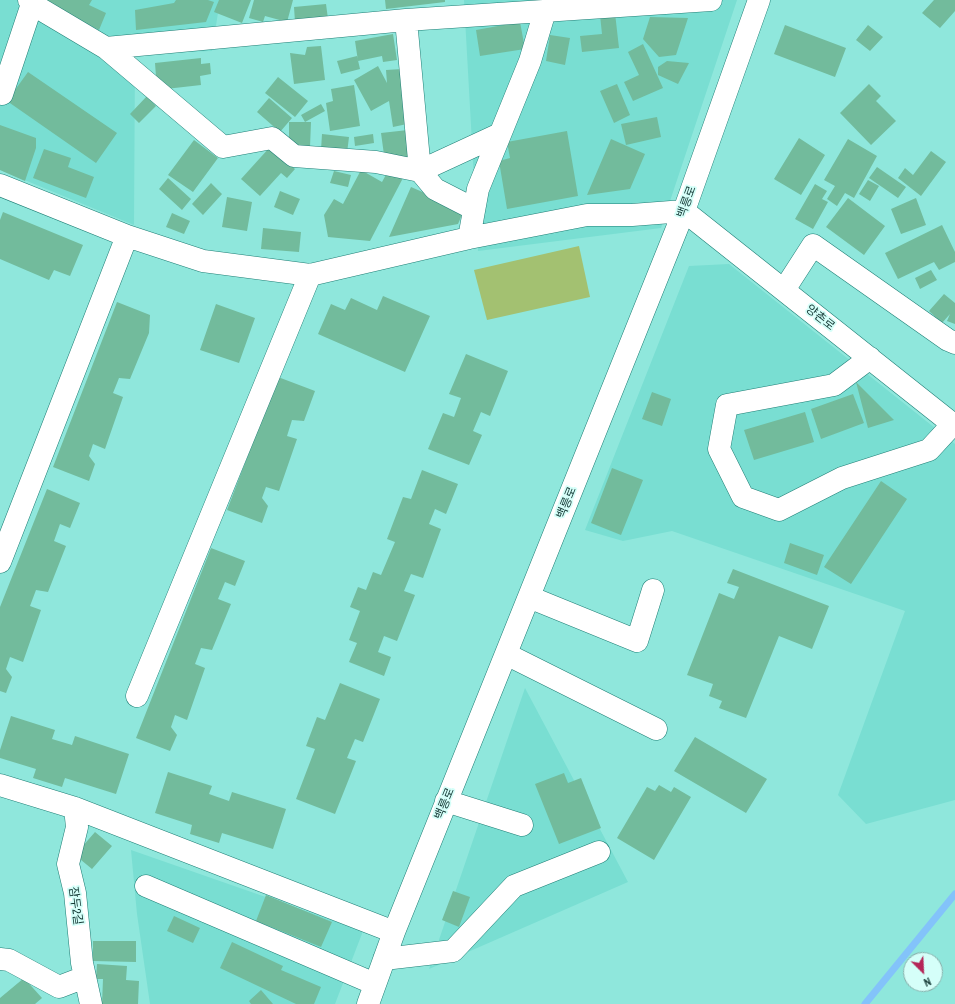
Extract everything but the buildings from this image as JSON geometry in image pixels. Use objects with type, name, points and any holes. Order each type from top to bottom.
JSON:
[{"type":"street","points":[[106,48],[406,20],[710,0]]},
{"type":"street","name":"백릉로","points":[[368,1004],[394,932],[446,801],[684,211],[759,0]]},
{"type":"street","points":[[2,94],[30,2],[106,48],[223,147],[272,138],[294,156],[376,162],[420,171],[500,134]]},
{"type":"street","points":[[469,238],[478,189],[530,61],[546,11]]},
{"type":"street","points":[[406,20],[420,171],[435,189],[474,209]]},
{"type":"street","points":[[0,184],[127,236],[203,261],[310,275],[469,238],[587,215],[684,211]]},
{"type":"street","name":"양촌로","points":[[684,211],[954,425]]},
{"type":"street","points":[[0,562],[127,236]]},
{"type":"street","points":[[784,290],[813,245],[948,340],[955,343]]},
{"type":"street","points":[[137,696],[310,275]]},
{"type":"street","points":[[870,358],[834,385],[727,405],[719,449],[743,497],[779,510],[842,478],[929,450],[954,425]]},
{"type":"street","points":[[529,597],[638,641],[653,590]]},
{"type":"street","points":[[506,654],[656,729]]},
{"type":"street","points":[[0,786],[76,808],[394,932]]},
{"type":"street","points":[[446,801],[522,825]]},
{"type":"street","name":"잠두2길","points":[[76,808],[77,827],[68,864],[75,893],[82,963],[91,1004]]},
{"type":"street","points":[[384,959],[453,951],[514,886],[599,852]]},
{"type":"street","points":[[146,886],[375,984]]},
{"type":"street","points":[[0,959],[9,960],[58,987],[85,977]]},
{"type":"shaded area","points":[[0,0],[220,0],[212,51],[135,54],[134,225],[0,170]]},
{"type":"shaded area","points":[[464,0],[737,0],[661,228],[478,251]]},
{"type":"shaded area","points":[[579,246],[590,297],[487,320],[474,270]]},
{"type":"shaded area","points":[[729,264],[955,444],[955,800],[866,824],[838,795],[905,611],[672,531],[623,541],[585,530],[689,266]]},
{"type":"shaded area","points":[[525,688],[628,882],[429,969]]},
{"type":"shaded area","points":[[131,850],[363,931],[335,1004],[150,1004],[137,914]]},
{"type":"waterway","points":[[865,1004],[955,894]]}]
